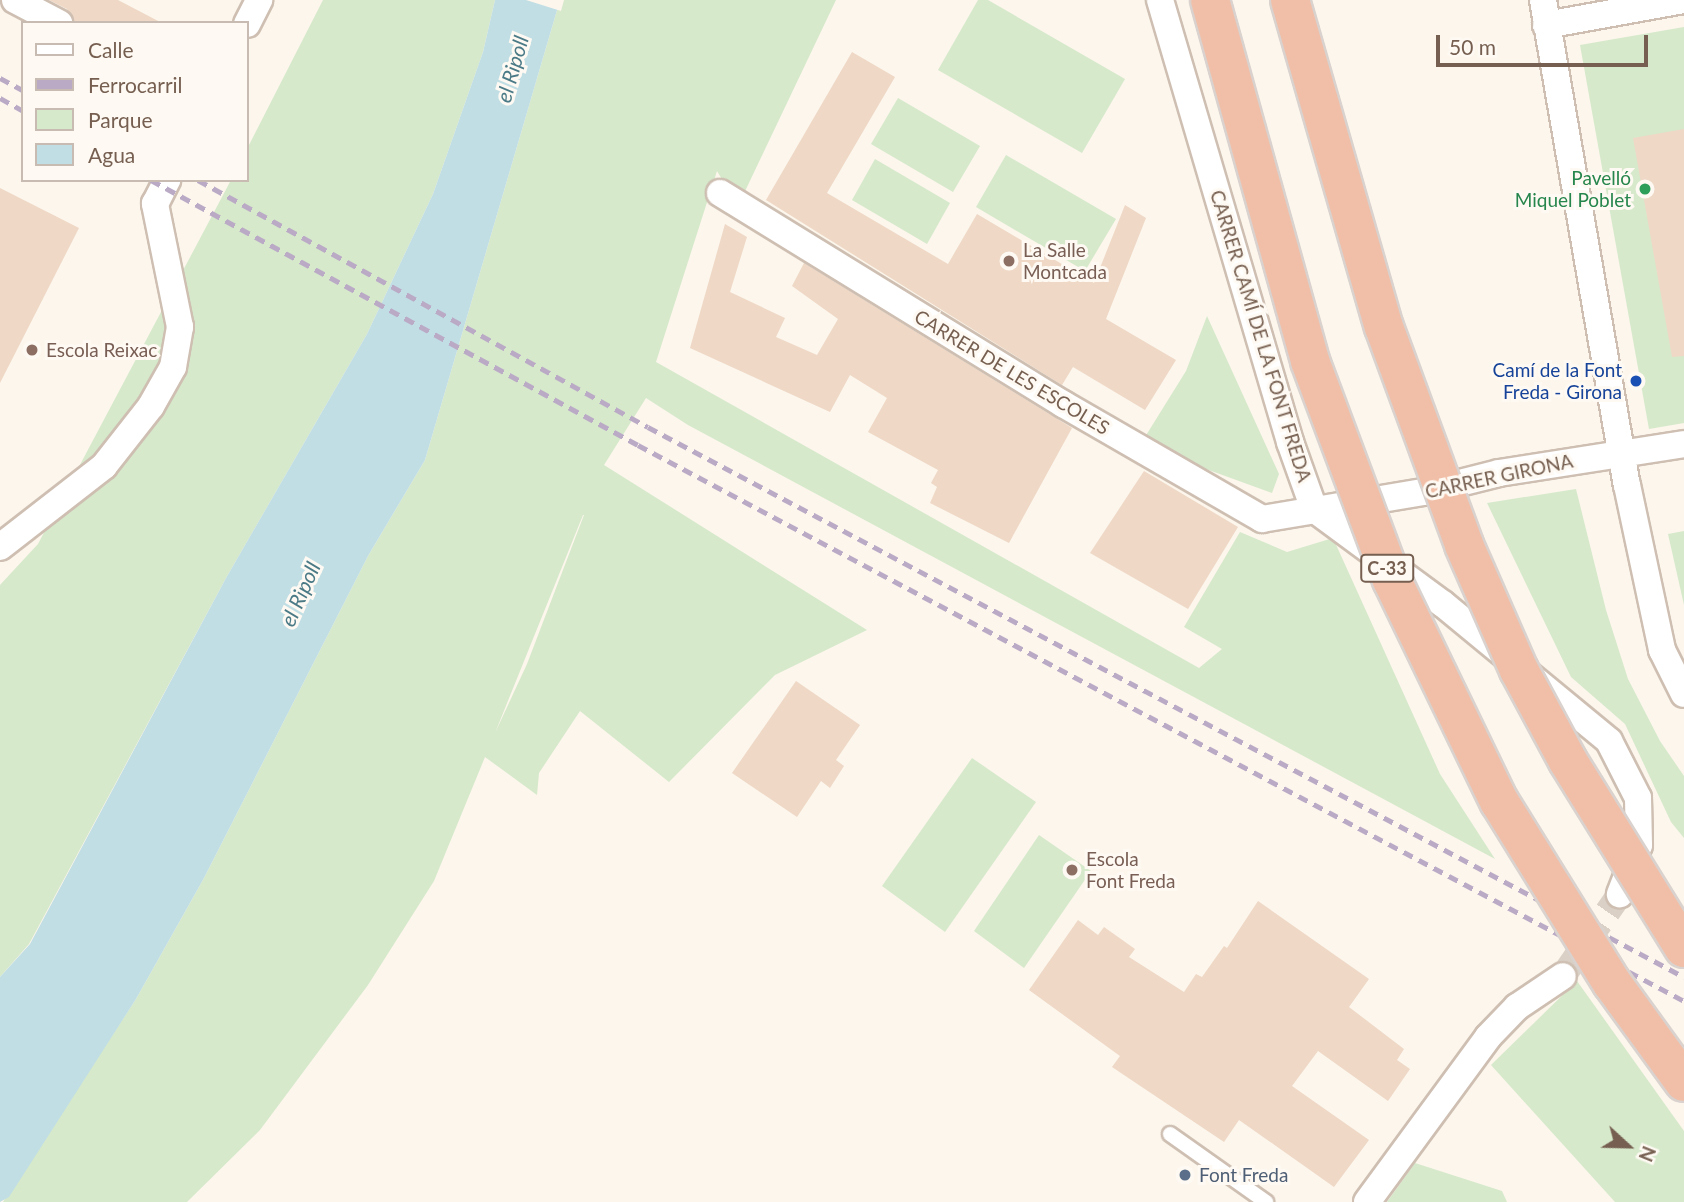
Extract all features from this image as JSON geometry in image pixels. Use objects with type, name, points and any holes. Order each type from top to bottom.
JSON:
[{"type":"highway","name":"C-33","points":[[1210,0],[1311,361],[1392,580],[1499,801],[1612,983],[1684,1082]]},
{"type":"highway","points":[[1290,0],[1384,327],[1464,545],[1519,670],[1568,761],[1684,948]]},
{"type":"street","points":[[15,0],[55,21]]},
{"type":"street","points":[[248,22],[259,0]]},
{"type":"street","points":[[1684,0],[1544,13],[1621,452],[1662,650],[1684,694]]},
{"type":"street","name":"CARRER CAMÍ DE LA FONT FREDA","points":[[1159,3],[1290,442],[1314,509],[1443,604],[1609,741],[1638,798],[1639,845],[1619,894]]},
{"type":"street","points":[[0,547],[104,466],[151,406],[173,367],[180,327],[161,192]]},
{"type":"street","name":"CARRER DE LES ESCOLES","points":[[720,193],[726,201],[1063,404],[1262,519],[1314,509]]},
{"type":"street","name":"CARRER GIRONA","points":[[1314,509],[1424,492],[1480,476],[1684,444]]},
{"type":"street","points":[[1367,1202],[1488,1037],[1517,1007],[1563,975]]},
{"type":"lane","points":[[1170,1134],[1266,1202]]},
{"type":"green space","points":[[323,0],[495,0],[483,52],[433,194],[367,334],[226,578],[29,944],[0,977],[0,585],[38,544],[230,182],[248,182],[248,147]]},
{"type":"green space","points":[[560,0],[836,0],[738,206],[717,171],[656,362],[1199,668],[1222,649],[1184,627],[1240,532],[1287,552],[1333,538],[1440,774],[1495,859],[688,425],[646,398],[604,465],[867,630],[775,675],[669,782],[580,711],[539,773],[537,795],[485,757],[434,881],[368,985],[260,1130],[187,1202],[3,1202],[136,999],[204,878],[368,556],[425,460]],"holes":[[[584,515],[527,664],[495,733]]]},
{"type":"green space","points":[[978,0],[988,0],[1125,79],[1082,153],[938,70]]},
{"type":"green space","name":"Pavelló Miquel Poblet","points":[[1684,27],[1684,423],[1649,429],[1580,45]]},
{"type":"green space","points":[[898,98],[980,146],[953,192],[871,144]]},
{"type":"green space","points":[[1006,155],[1116,219],[1085,271],[976,207]]},
{"type":"green space","points":[[875,159],[950,203],[927,244],[852,200]]},
{"type":"green space","points":[[1207,316],[1279,474],[1272,493],[1140,445],[1186,371]]},
{"type":"green space","points":[[1576,489],[1606,610],[1628,679],[1660,741],[1684,776],[1684,838],[1671,822],[1625,724],[1571,677],[1487,503]]},
{"type":"green space","points":[[1684,531],[1684,605],[1668,534]]},
{"type":"green space","points":[[972,758],[1036,802],[945,932],[882,886]]},
{"type":"green space","points":[[1039,835],[1091,871],[1024,968],[974,931]]},
{"type":"green space","points":[[1577,981],[1684,1131],[1684,1202],[1615,1202],[1491,1065]]},
{"type":"green space","points":[[1415,1163],[1502,1191],[1507,1202],[1387,1202]]},
{"type":"water","name":"el Ripoll","points":[[495,0],[560,0],[425,460],[368,556],[204,878],[136,999],[9,1197],[0,1202],[0,977],[30,944],[226,578],[367,334],[433,194],[483,52]]},
{"type":"pier","points":[[526,0],[564,0],[561,11]]},
{"type":"building","points":[[49,0],[118,0],[158,21],[74,21],[67,9]]},
{"type":"building","points":[[852,52],[895,77],[827,193],[948,264],[977,214],[1094,283],[1125,205],[1146,218],[1106,319],[1176,360],[1145,410],[1073,367],[1062,385],[766,200]]},
{"type":"building","points":[[1684,129],[1684,356],[1672,357],[1633,138]]},
{"type":"building","points":[[0,188],[79,228],[0,383]]},
{"type":"building","points":[[725,224],[747,237],[730,292],[785,318],[776,337],[817,355],[838,319],[792,286],[804,263],[1072,428],[1009,543],[930,503],[937,487],[931,483],[938,470],[868,432],[887,398],[850,375],[830,412],[690,348]]},
{"type":"building","points":[[1144,471],[1238,527],[1188,609],[1090,553]]},
{"type":"building","points":[[796,681],[860,725],[836,760],[844,766],[830,788],[821,781],[797,817],[732,773]]},
{"type":"building","points":[[1258,901],[1369,979],[1349,1007],[1404,1049],[1397,1060],[1410,1069],[1388,1101],[1318,1051],[1292,1086],[1369,1140],[1334,1187],[1239,1120],[1224,1142],[1112,1067],[1120,1056],[1029,990],[1078,920],[1098,935],[1104,927],[1135,949],[1129,957],[1184,992],[1196,974],[1202,977],[1224,946],[1227,948]]},
{"type":"tunnel","points":[[1563,976],[1620,894]]},
{"type":"railway","points":[[0,78],[21,89]]},
{"type":"railway","points":[[0,98],[21,110]]},
{"type":"railway","points":[[155,182],[638,445],[1684,1001]]},
{"type":"railway","points":[[202,182],[648,427],[1684,977]]},
{"type":"place","name":"Pavelló Miquel Poblet","points":[[1645,189]]},
{"type":"place","name":"La Salle Montcada","points":[[1009,261]]},
{"type":"place","name":"Escola Reixac","points":[[32,350]]},
{"type":"place","name":"Camí de la Font Freda - Girona","points":[[1636,381]]},
{"type":"place","name":"Escola Font Freda","points":[[1072,870]]},
{"type":"place","name":"Font Freda","points":[[1185,1175]]}]
